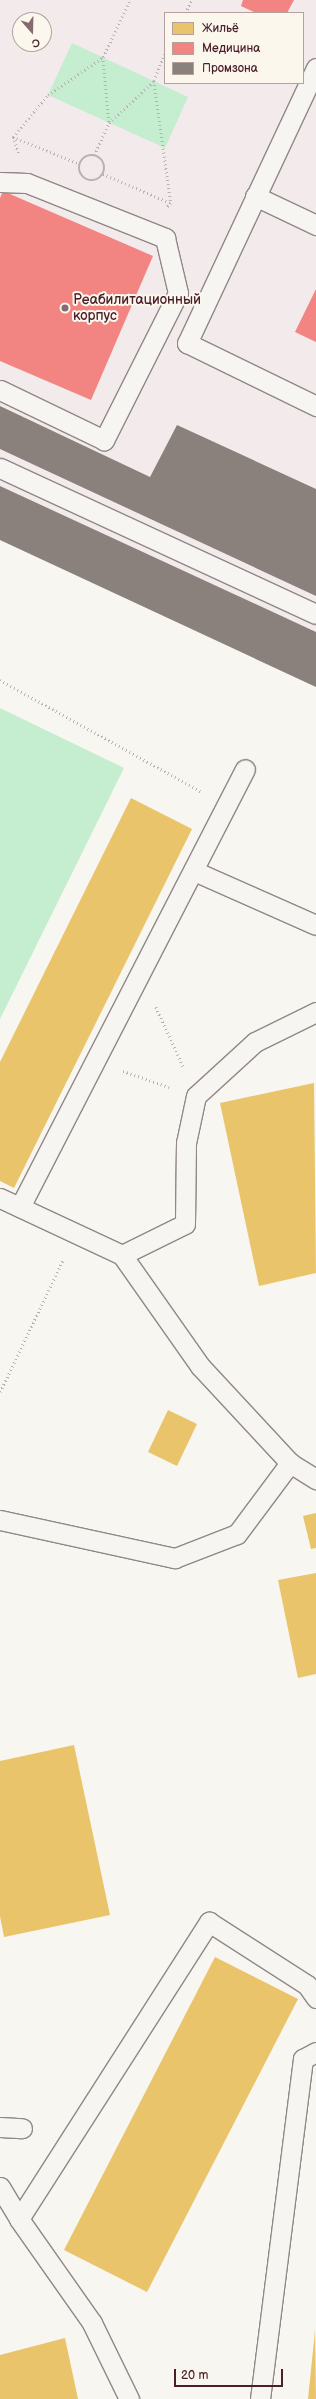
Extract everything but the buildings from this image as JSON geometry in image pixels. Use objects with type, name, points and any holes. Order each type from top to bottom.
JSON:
[{"type":"lane","points":[[316,68],[187,343],[316,406]]},
{"type":"lane","points":[[0,182],[27,183],[165,238],[178,293],[104,440],[0,390]]},
{"type":"lane","points":[[255,196],[316,224]]},
{"type":"lane","points":[[0,468],[316,614]]},
{"type":"lane","points":[[20,1207],[245,770]]},
{"type":"lane","points":[[194,871],[316,925]]},
{"type":"lane","points":[[122,1255],[185,1224],[186,1143],[196,1096],[255,1042],[316,1012]]},
{"type":"lane","points":[[0,1198],[122,1255],[200,1366],[290,1463],[316,1479]]},
{"type":"lane","points":[[0,1520],[175,1558],[237,1534],[290,1463]]},
{"type":"lane","points":[[19,2219],[209,1922],[307,1985],[316,1998]]},
{"type":"lane","points":[[260,2399],[303,2059],[316,2052]]},
{"type":"lane","points":[[0,2127],[22,2128]]},
{"type":"lane","points":[[0,2187],[19,2219],[92,2324],[129,2399]]},
{"type":"path","points":[[109,123],[103,57],[130,0]]},
{"type":"path","points":[[186,12],[192,0]]},
{"type":"path","points":[[94,155],[109,123],[154,81],[164,56]]},
{"type":"path","points":[[13,137],[48,94],[103,57]]},
{"type":"path","points":[[154,81],[171,203]]},
{"type":"path","points":[[13,137],[80,164]]},
{"type":"path","points":[[13,137],[27,183]]},
{"type":"path","points":[[94,155],[104,162],[104,174],[97,179],[89,180],[80,172],[80,164],[86,157],[94,155]]},
{"type":"path","points":[[104,174],[171,203]]},
{"type":"path","points":[[145,230],[171,203]]},
{"type":"path","points":[[0,680],[227,806]]},
{"type":"path","points":[[141,974],[196,1096]]},
{"type":"path","points":[[96,1061],[196,1096]]},
{"type":"path","points":[[0,1392],[75,1234]]},
{"type":"shaded area","points":[[0,0],[316,0],[316,687],[0,540]]},
{"type":"green space","points":[[72,43],[188,97],[165,148],[48,95]]},
{"type":"green space","points":[[0,708],[124,768],[0,1019]]},
{"type":"place","name":"Реабилитационный корпус","points":[[65,308]]}]
